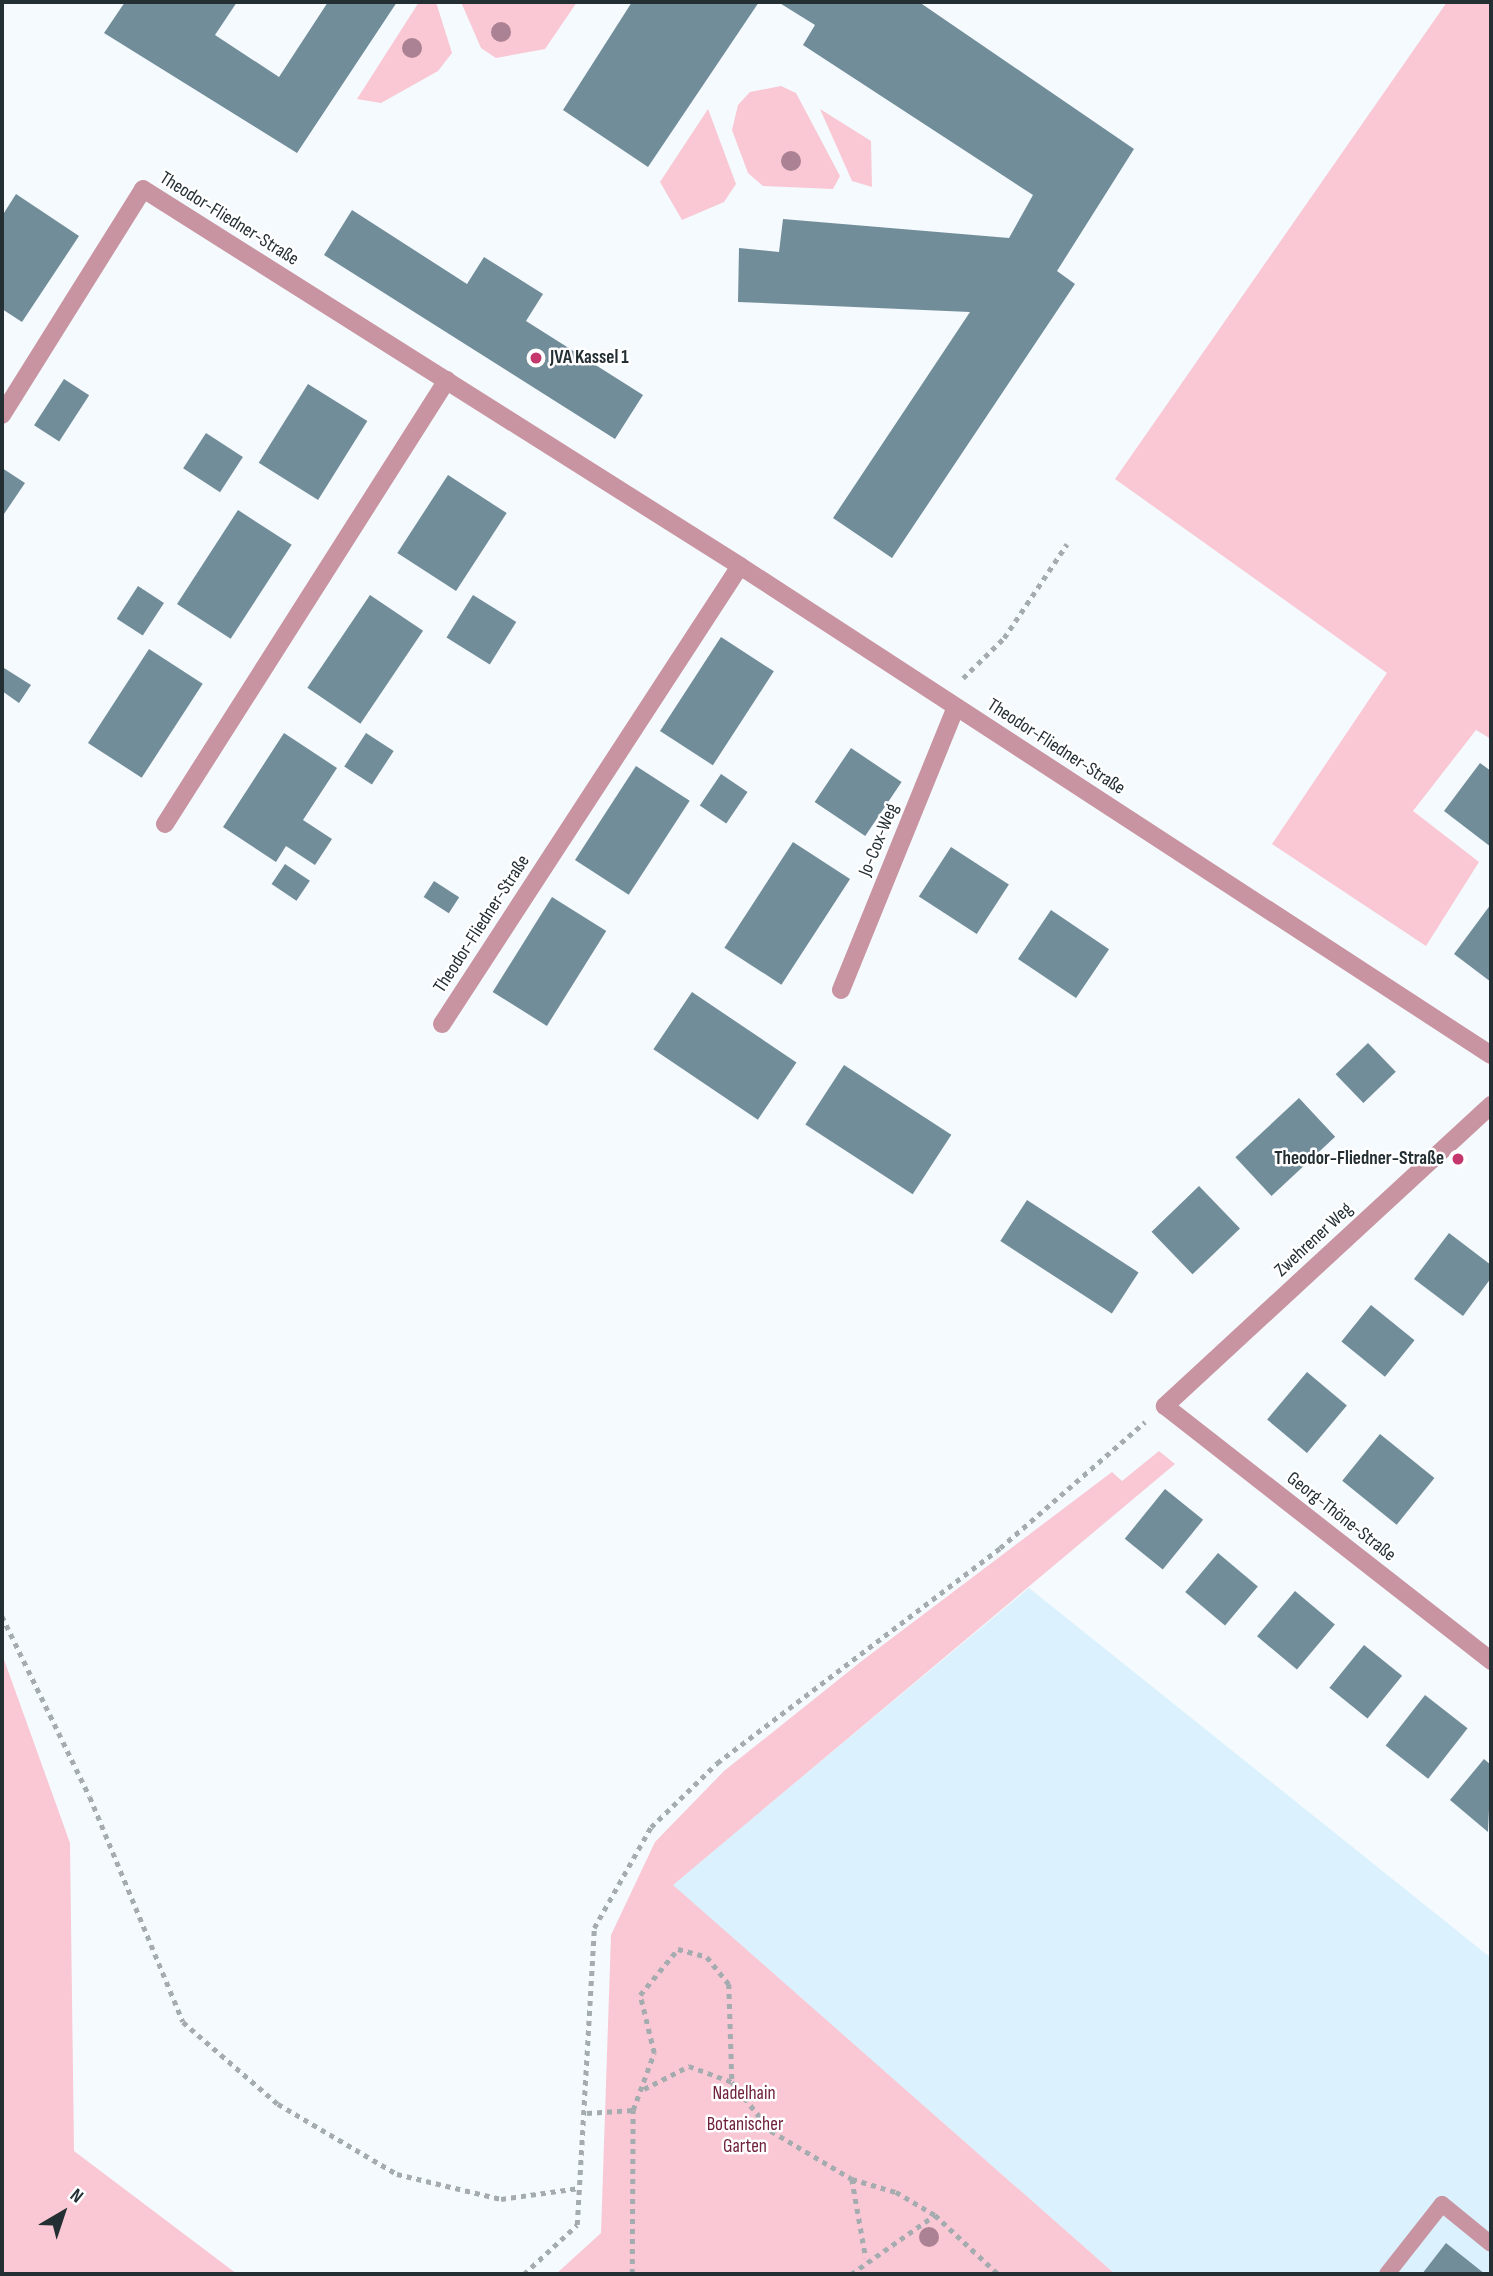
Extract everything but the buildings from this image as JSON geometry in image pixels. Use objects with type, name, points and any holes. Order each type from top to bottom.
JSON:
[{"type":"street","name":"Theodor-Fliedner-Straße","points":[[2,415],[143,189],[740,566],[1491,1055]]},
{"type":"street","points":[[165,824],[447,380]]},
{"type":"street","name":"Theodor-Fliedner-Straße","points":[[442,1024],[740,566]]},
{"type":"street","name":"Jo-Cox-Weg","points":[[841,990],[949,703]]},
{"type":"street","name":"Zwehrener Weg","points":[[1164,1406],[1491,1105]]},
{"type":"street","name":"Georg-Thöne-Straße","points":[[1164,1406],[1491,1661]]},
{"type":"lane","points":[[1387,2274],[1442,2204],[1491,2245]]},
{"type":"path","points":[[949,703],[1004,638],[1067,544]]},
{"type":"path","points":[[524,2274],[578,2225],[587,2113],[585,2024],[594,1928],[650,1827],[717,1763],[1000,1548],[1164,1406]]},
{"type":"path","points":[[2,1616],[90,1797],[183,2022],[278,2104],[397,2174],[501,2199],[579,2188]]},
{"type":"path","points":[[632,2274],[633,2110],[644,2089],[654,2053],[640,1995],[678,1949],[707,1957],[729,1984],[732,2082]]},
{"type":"path","points":[[644,2089],[689,2066],[732,2082],[771,2131],[852,2179],[896,2192],[935,2215],[998,2274]]},
{"type":"path","points":[[587,2113],[633,2110]]},
{"type":"path","points":[[852,2179],[866,2258]]},
{"type":"path","points":[[850,2274],[866,2258],[935,2215]]},
{"type":"shaded area","points":[[1029,1588],[1491,1958],[1491,2274],[1115,2274],[672,1885]]},
{"type":"green space","points":[[419,2],[436,2],[452,53],[438,71],[381,103],[357,99]]},
{"type":"green space","points":[[461,2],[577,2],[545,49],[496,58],[481,48]]},
{"type":"green space","points":[[1447,2],[1491,2],[1491,739],[1476,730],[1413,811],[1479,862],[1426,946],[1272,844],[1387,673],[1115,479]]},
{"type":"green space","points":[[781,86],[796,93],[840,176],[833,189],[763,186],[748,173],[732,130],[738,105],[750,92]]},
{"type":"green space","points":[[708,109],[736,184],[724,202],[682,220],[660,182]]},
{"type":"green space","points":[[820,109],[871,141],[872,187],[852,181]]},
{"type":"green space","name":"Botanischer Garten","points":[[1159,1451],[1175,1464],[673,1885],[1115,2274],[556,2274],[601,2233],[611,1935],[655,1842],[724,1771],[863,1660],[1112,1472],[1122,1481]]},
{"type":"green space","points":[[2,1654],[70,1843],[74,2151],[237,2274],[2,2274]]},
{"type":"place","name":"JVA Kassel 1","points":[[536,358]]},
{"type":"place","name":"Theodor-Fliedner-Straße","points":[[1458,1159]]},
{"type":"park label","name":"Nadelhain","points":[[744,2094]]}]
